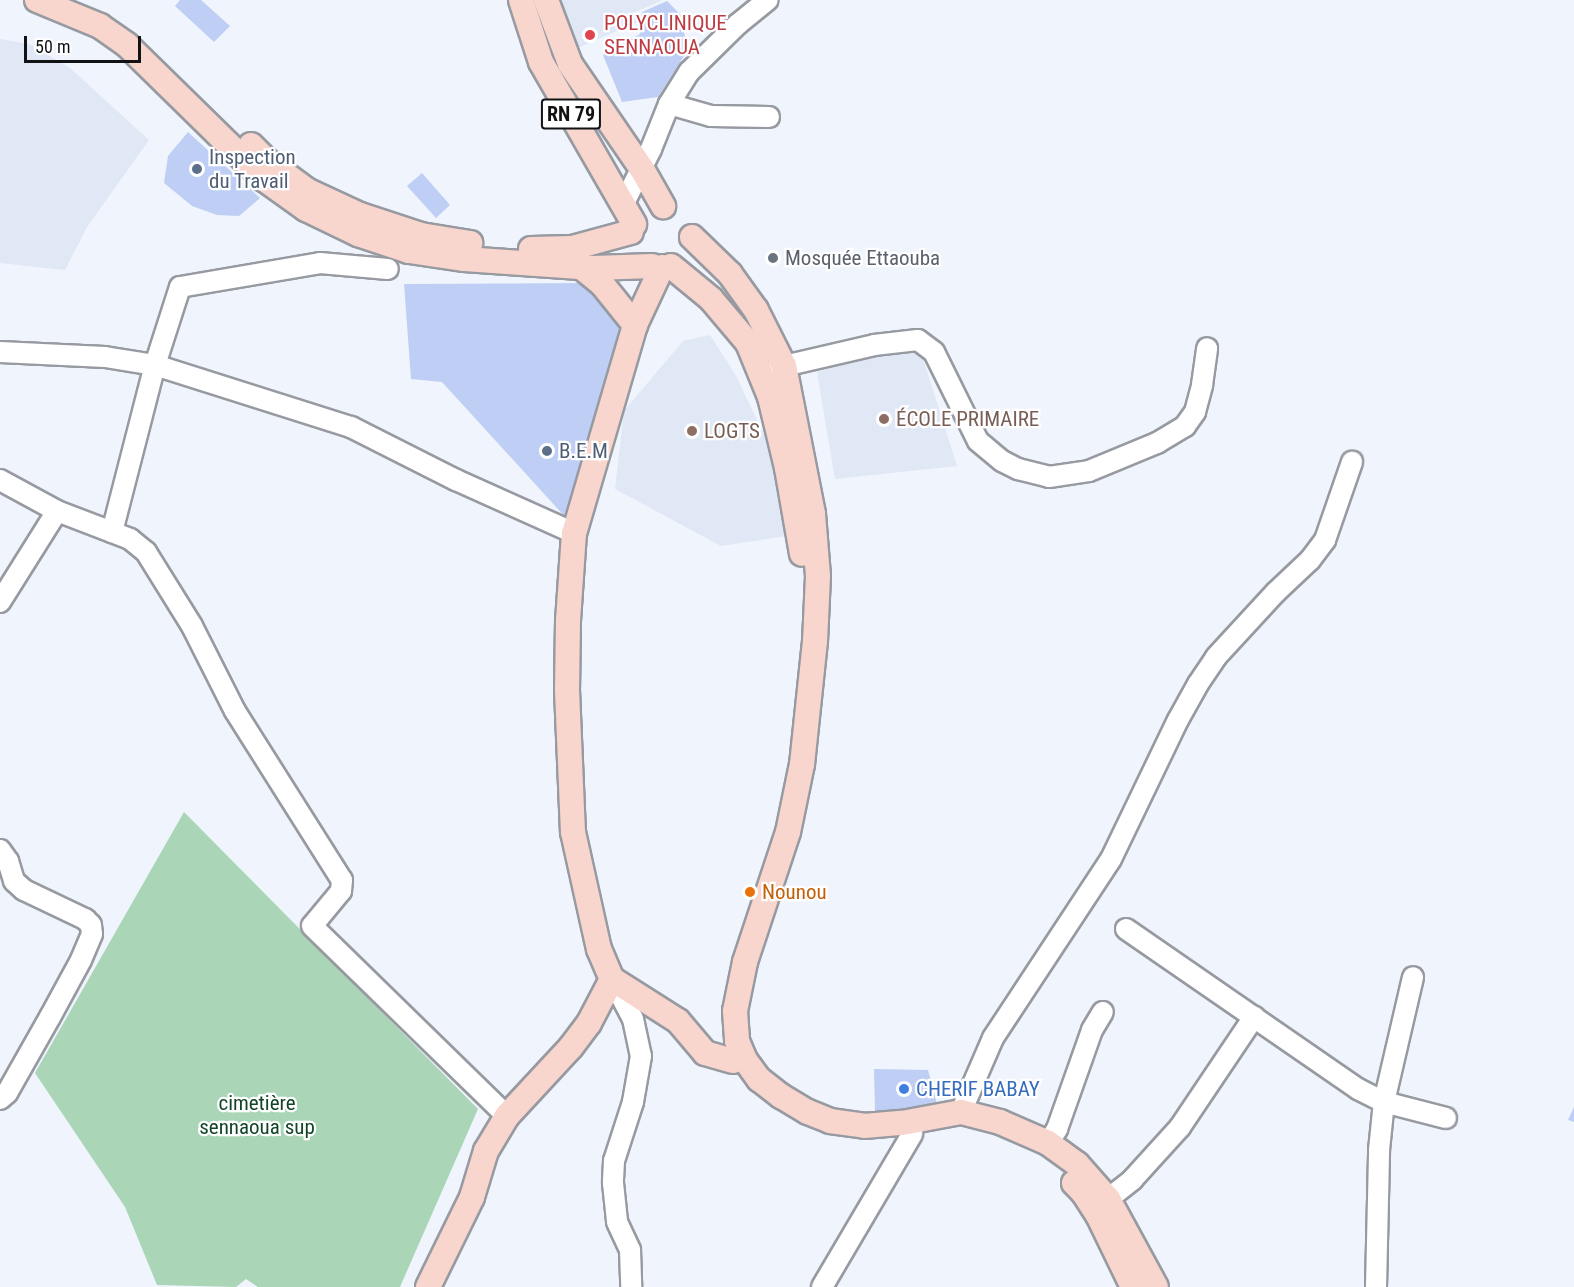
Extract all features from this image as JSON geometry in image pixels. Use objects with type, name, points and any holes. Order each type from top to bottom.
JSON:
[{"type":"main road","points":[[37,0],[100,26],[127,45],[264,179],[306,209],[358,234],[409,250],[464,259],[581,267],[662,266],[687,255],[692,237]]},
{"type":"main road","points":[[83,0],[114,15],[149,44],[267,161],[308,191],[360,215],[421,235],[474,244],[536,250],[572,248],[643,213],[663,206],[672,208],[686,218],[692,237],[730,274],[756,310],[784,366],[813,514],[818,576],[815,641],[802,764],[788,832],[745,962],[735,1011],[737,1041],[745,1060],[759,1079],[808,1113],[830,1121],[864,1126],[902,1123],[961,1112],[1000,1122],[1048,1143],[1077,1164],[1108,1199],[1156,1287]]},
{"type":"main road","name":"RN 79","points":[[520,0],[541,62],[629,220]]},
{"type":"main road","name":"RN 79","points":[[546,0],[570,63],[642,169],[663,206]]},
{"type":"main road","points":[[629,220],[631,240],[638,256],[662,266],[730,319],[748,343],[770,397],[787,468],[805,581],[796,720],[777,815],[734,961],[725,1006],[723,1033],[733,1061],[747,1086],[795,1125],[826,1137],[860,1138],[975,1127],[1023,1144],[1043,1157],[1083,1192],[1098,1215],[1133,1287]]},
{"type":"main road","points":[[662,266],[635,325],[574,533],[568,598],[567,690],[573,832],[599,949],[612,979],[678,1021],[705,1053],[733,1061]]},
{"type":"main road","points":[[581,267],[602,284],[635,325]]},
{"type":"main road","points":[[428,1287],[472,1197],[486,1151],[507,1116],[571,1047],[589,1023],[612,979]]},
{"type":"street","points":[[629,220],[642,169],[669,104],[689,72],[738,24],[768,0]]},
{"type":"street","points":[[669,104],[711,116],[769,117]]},
{"type":"street","points":[[112,532],[155,365],[180,287],[320,263],[388,269]]},
{"type":"street","points":[[761,378],[784,366],[874,345],[918,340],[934,352],[978,441],[996,456],[1018,469],[1049,477],[1089,471],[1157,443],[1185,426],[1195,412],[1202,386],[1207,348]]},
{"type":"street","points":[[0,352],[105,357],[155,365],[351,427],[456,480],[574,533]]},
{"type":"street","points":[[961,1112],[993,1038],[1111,859],[1178,720],[1198,684],[1216,657],[1276,592],[1310,560],[1324,540],[1352,462]]},
{"type":"street","points":[[0,480],[57,511],[130,539],[146,552],[192,626],[236,711],[342,880],[341,891],[312,926],[507,1116]]},
{"type":"street","points":[[0,602],[57,511]]},
{"type":"street","points":[[0,1099],[7,1093],[55,1008],[92,934],[91,925],[85,919],[24,890],[3,863]]},
{"type":"street","points":[[1126,929],[1358,1089],[1384,1102],[1446,1118]]},
{"type":"street","points":[[1376,1287],[1379,1150],[1384,1102],[1413,977]]},
{"type":"street","points":[[612,979],[633,1019],[641,1056],[633,1102],[614,1161],[613,1183],[617,1222],[630,1250],[631,1287]]},
{"type":"street","points":[[1048,1143],[1060,1121],[1092,1030],[1104,1012]]},
{"type":"street","points":[[1108,1199],[1132,1180],[1180,1127],[1254,1017]]},
{"type":"street","points":[[822,1287],[912,1134]]},
{"type":"shaded area","name":"POLYCLINIQUE SENNAOUA","points":[[559,0],[661,1],[635,12],[637,22],[578,48]]},
{"type":"shaded area","points":[[0,39],[29,44],[70,68],[149,140],[87,227],[65,270],[0,263]]},
{"type":"shaded area","name":"LOGTS","points":[[710,335],[735,374],[772,451],[787,536],[721,546],[615,489],[624,411],[683,341]]},
{"type":"shaded area","name":"ÉCOLE PRIMAIRE","points":[[918,343],[957,466],[835,479],[817,372]]},
{"type":"green space","name":"cimetière sennaoua sup","points":[[184,812],[478,1109],[400,1287],[258,1287],[246,1279],[236,1287],[157,1285],[125,1207],[35,1073]]},
{"type":"building","points":[[180,0],[201,0],[230,26],[214,42],[175,6]]},
{"type":"building","points":[[667,1],[680,14],[688,50],[658,97],[622,102],[603,55],[640,34],[642,12]]},
{"type":"building","name":"Inspection du Travail","points":[[188,132],[260,198],[239,216],[217,215],[192,206],[164,183],[168,156]]},
{"type":"building","points":[[422,173],[450,205],[436,218],[407,186]]},
{"type":"building","name":"B.E.M","points":[[589,283],[624,335],[568,520],[442,382],[411,379],[404,284]]},
{"type":"building","name":"CHERIF BABAY","points":[[874,1069],[928,1070],[938,1107],[875,1111]]},
{"type":"building","points":[[1574,1107],[1574,1122],[1568,1120]]},
{"type":"place","name":"POLYCLINIQUE SENNAOUA","points":[[590,35]]},
{"type":"place","name":"Inspection du Travail","points":[[197,169]]},
{"type":"place","name":"Mosquée Ettaouba","points":[[773,258]]},
{"type":"place","name":"ÉCOLE PRIMAIRE","points":[[884,419]]},
{"type":"place","name":"LOGTS","points":[[692,431]]},
{"type":"place","name":"B.E.M","points":[[547,451]]},
{"type":"place","name":"Nounou","points":[[750,892]]},
{"type":"place","name":"CHERIF BABAY","points":[[904,1089]]}]
